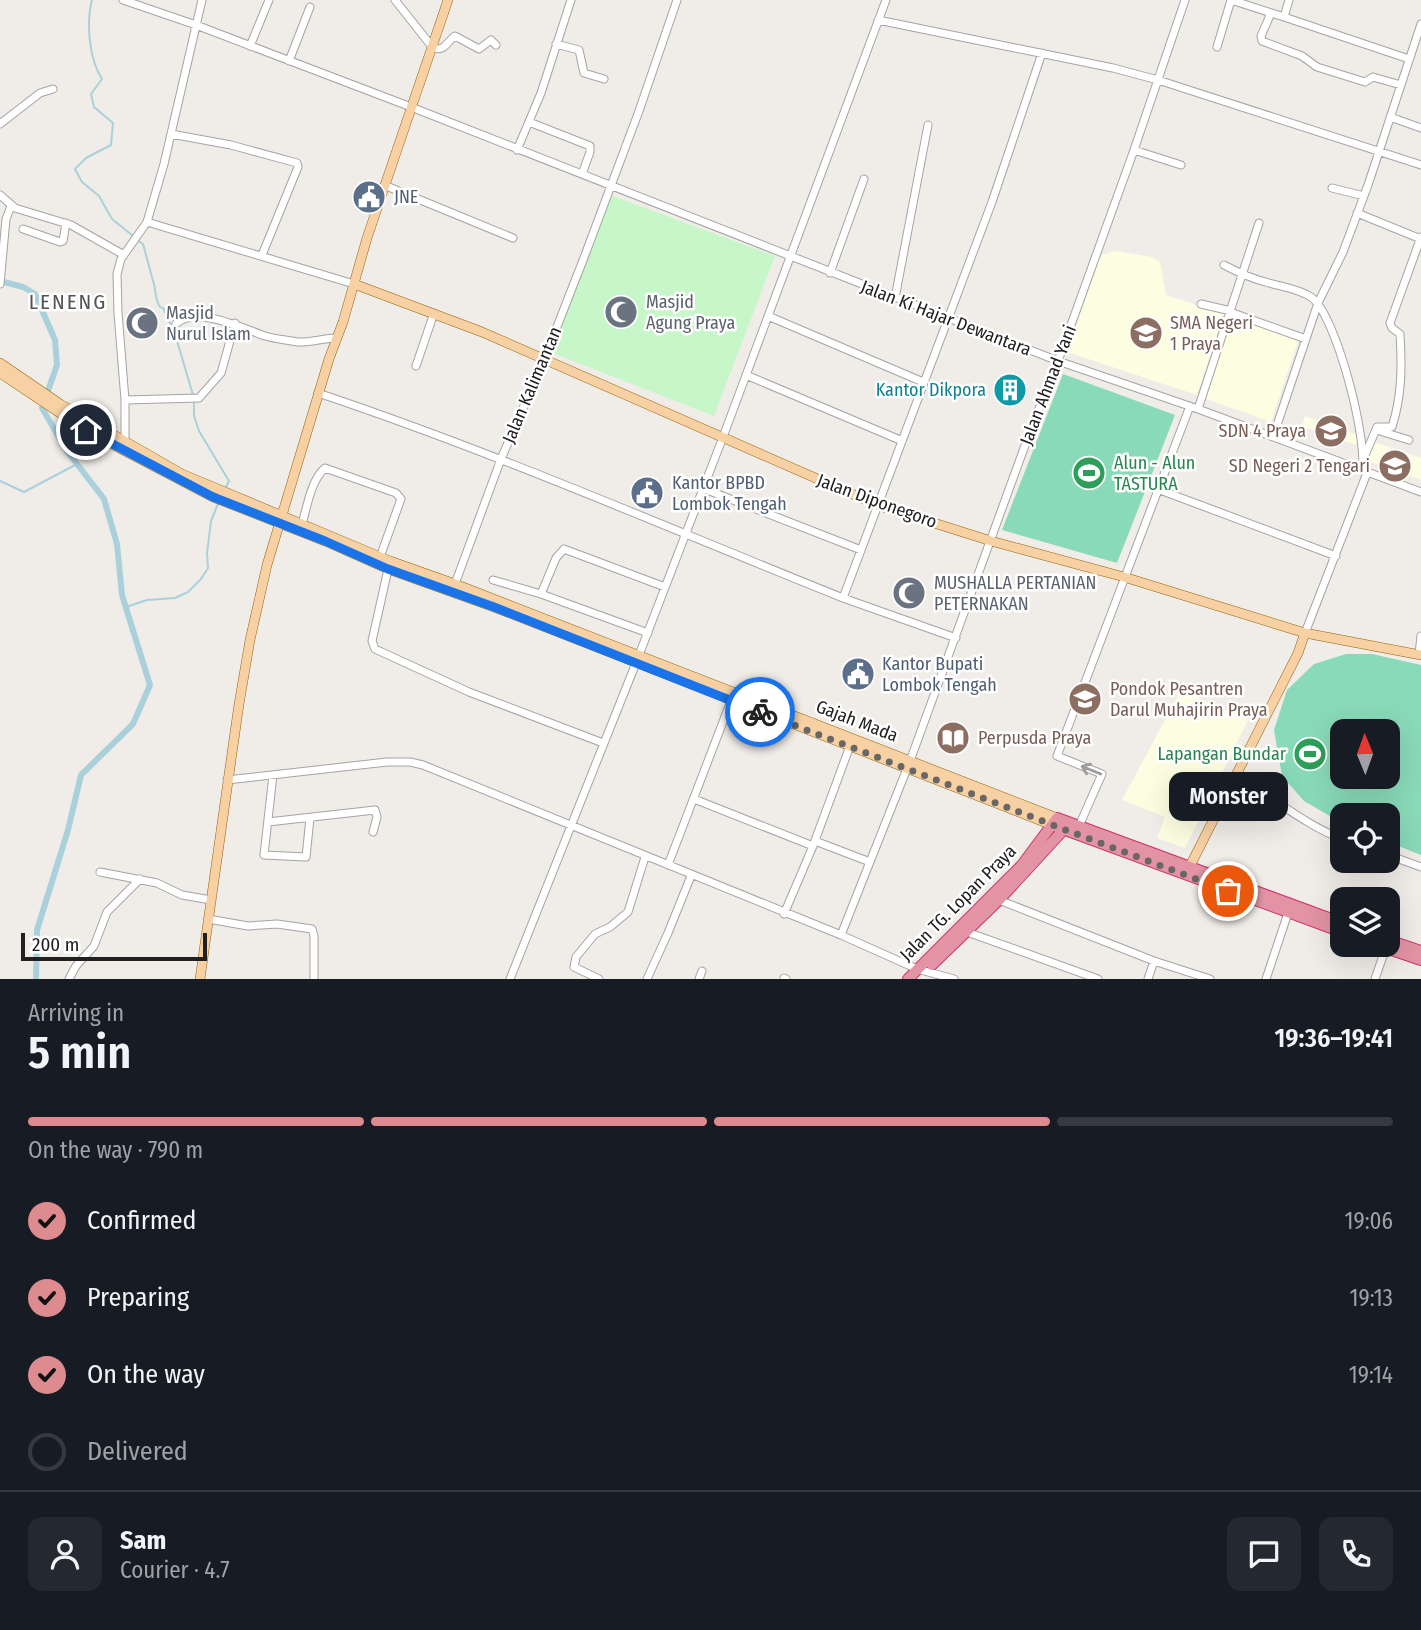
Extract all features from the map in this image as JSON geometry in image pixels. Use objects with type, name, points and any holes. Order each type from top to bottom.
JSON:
[{"type":"highway","name":"Gajah Mada","points":[[1054,821],[1190,866],[1330,918]]},
{"type":"highway","name":"Jalan TG. Lopan Praya","points":[[920,973],[1022,865],[1054,821]]},
{"type":"highway","name":"Gajah Mada","points":[[1070,826],[1330,928]]},
{"type":"highway","name":"Jalan TG. Lopan Praya","points":[[908,979],[920,973],[967,932],[1070,826]]},
{"type":"highway","points":[[1400,946],[1421,951]]},
{"type":"highway","points":[[1400,950],[1421,960]]},
{"type":"main road","points":[[200,979],[250,640],[267,565],[384,185],[448,0]]},
{"type":"main road","name":"Jalan Diponegoro","points":[[354,284],[433,313],[877,505],[1305,633],[1420,655]]},
{"type":"main road","points":[[0,363],[33,391]]},
{"type":"main road","points":[[0,373],[33,391],[117,447],[281,520]]},
{"type":"main road","points":[[58,407],[125,441],[214,492]]},
{"type":"main road","points":[[228,498],[256,514],[281,520]]},
{"type":"main road","name":"Gajah Mada","points":[[281,520],[302,524],[386,562],[1054,821]]},
{"type":"main road","name":"Gajah Mada","points":[[281,520],[325,541],[455,584],[524,615]]},
{"type":"main road","points":[[1190,866],[1298,653],[1305,633]]},
{"type":"main road","name":"Gajah Mada","points":[[637,659],[731,701],[794,720],[850,746],[909,765]]},
{"type":"street","name":"Jalan Ki Hajar Dewantara","points":[[123,0],[411,107],[946,319],[1421,492]]},
{"type":"street","points":[[125,441],[118,266],[147,222],[171,134],[202,0]]},
{"type":"street","points":[[250,46],[269,0]]},
{"type":"street","points":[[395,0],[433,48],[445,47],[455,36],[479,49],[491,40],[496,45]]},
{"type":"street","points":[[517,150],[571,0]]},
{"type":"street","name":"Jalan Kalimantan","points":[[455,584],[501,458],[544,360],[611,186],[677,0]]},
{"type":"street","points":[[510,979],[648,633],[886,0]]},
{"type":"street","name":"Jalan Ahmad Yani","points":[[841,935],[909,765],[1058,361],[1185,0]]},
{"type":"street","points":[[1217,47],[1231,0],[1409,59]]},
{"type":"street","points":[[1284,17],[1289,0]]},
{"type":"street","points":[[289,61],[310,7]]},
{"type":"street","points":[[1271,13],[1261,36],[1262,41],[1302,56],[1317,67],[1348,78],[1366,82],[1373,78],[1401,85]]},
{"type":"street","points":[[878,20],[1158,80],[1292,121],[1421,166]]},
{"type":"street","points":[[1273,437],[1318,303],[1335,269],[1364,196],[1421,24]]},
{"type":"street","points":[[556,44],[579,50],[584,73],[604,79]]},
{"type":"street","points":[[843,598],[992,202],[1042,53]]},
{"type":"street","points":[[0,124],[40,93],[53,89]]},
{"type":"street","points":[[1390,117],[1421,128]]},
{"type":"street","points":[[529,122],[590,146],[582,174]]},
{"type":"street","points":[[895,298],[928,125]]},
{"type":"street","points":[[171,134],[246,148],[297,163],[298,167],[262,255]]},
{"type":"street","points":[[1134,150],[1181,165]]},
{"type":"street","points":[[831,274],[864,178]]},
{"type":"street","points":[[384,185],[513,238]]},
{"type":"street","points":[[1332,188],[1364,196]]},
{"type":"street","points":[[0,195],[11,206],[66,223],[124,254]]},
{"type":"street","points":[[1,281],[6,219],[11,206]]},
{"type":"street","points":[[1357,214],[1421,238],[1417,261],[1390,323],[1400,335],[1399,406],[1391,428],[1378,426],[1363,458]]},
{"type":"street","points":[[147,222],[354,284]]},
{"type":"street","points":[[23,229],[61,242],[66,223]]},
{"type":"street","points":[[1070,826],[1102,774],[1057,756],[1124,577],[1231,311],[1259,223]]},
{"type":"street","points":[[1224,265],[1241,274],[1302,292],[1318,303],[1336,344],[1356,407],[1364,471],[1336,556],[1305,633]]},
{"type":"street","points":[[1200,304],[1231,311],[1306,339]]},
{"type":"street","points":[[416,366],[433,313]]},
{"type":"street","points":[[768,316],[923,382]]},
{"type":"street","points":[[176,324],[181,319],[219,319],[270,337],[298,342],[336,338]]},
{"type":"street","points":[[125,400],[194,399],[219,377],[235,323]]},
{"type":"street","points":[[746,375],[901,440]]},
{"type":"street","points":[[318,393],[501,458],[843,598],[956,638]]},
{"type":"street","points":[[1376,430],[1409,440]]},
{"type":"street","points":[[302,524],[313,489],[325,468],[397,493],[401,499],[372,641],[375,649],[469,692],[603,743]]},
{"type":"street","points":[[702,488],[861,550]]},
{"type":"street","points":[[1160,490],[1336,556]]},
{"type":"street","points":[[541,594],[559,552],[565,549],[665,587]]},
{"type":"street","points":[[493,580],[541,594],[648,633]]},
{"type":"street","points":[[1420,655],[1421,636]]},
{"type":"street","points":[[668,865],[731,701]]},
{"type":"street","points":[[784,914],[814,844],[850,746]]},
{"type":"street","points":[[228,780],[387,762],[423,765],[841,935],[920,973],[954,979]]},
{"type":"street","points":[[272,775],[264,855],[305,858],[310,818]]},
{"type":"street","points":[[1235,776],[1256,787],[1309,825],[1330,834]]},
{"type":"street","points":[[694,799],[870,862]]},
{"type":"street","points":[[268,822],[375,810],[377,817],[373,832]]},
{"type":"street","points":[[599,979],[574,967],[575,960],[595,934],[610,927],[628,912],[645,857]]},
{"type":"street","points":[[1400,859],[1421,867]]},
{"type":"street","points":[[100,872],[140,879],[172,888],[182,895],[211,901]]},
{"type":"street","points":[[646,979],[656,962],[691,876]]},
{"type":"street","points":[[69,979],[76,966],[94,946],[107,912],[140,879]]},
{"type":"street","points":[[999,900],[1154,961],[1210,979]]},
{"type":"street","points":[[1266,979],[1288,913]]},
{"type":"street","points":[[208,919],[248,926],[277,924],[312,929],[314,979]]},
{"type":"street","points":[[967,932],[1098,979]]},
{"type":"street","points":[[1375,979],[1381,957]]},
{"type":"street","points":[[1148,979],[1154,961]]},
{"type":"shaded area","name":"SMA Negeri 1 Praya","points":[[1116,251],[1152,257],[1160,262],[1166,295],[1224,314],[1197,395],[1067,352],[1101,255]]},
{"type":"shaded area","points":[[1228,315],[1300,335],[1271,422],[1201,397]]},
{"type":"shaded area","name":"SDN 4 Praya","points":[[1305,416],[1360,436],[1356,445],[1302,426]]},
{"type":"shaded area","points":[[1369,440],[1421,458],[1421,480],[1362,459]]},
{"type":"shaded area","points":[[1181,690],[1248,720],[1185,848],[1157,838],[1165,817],[1122,800]]},
{"type":"green space","points":[[610,195],[775,256],[714,416],[550,352]]},
{"type":"green space","name":"Alun - Alun TASTURA","points":[[1063,374],[1175,415],[1117,563],[1002,530]]},
{"type":"green space","name":"Lapangan Bundar","points":[[1346,654],[1372,654],[1421,665],[1421,855],[1400,847],[1400,803],[1330,803],[1330,816],[1304,801],[1282,776],[1274,730],[1287,690],[1314,664]]},
{"type":"waterway","points":[[92,0],[90,41],[94,61],[102,79],[91,94],[94,107],[113,123],[111,145],[86,158],[75,169],[82,182],[99,196],[112,219],[133,236]]},
{"type":"waterway","points":[[137,240],[143,244],[157,301],[175,334],[193,395]]},
{"type":"waterway","points":[[0,281],[23,287],[35,294],[55,340],[57,365],[42,408],[67,451],[104,499],[117,544],[122,595],[150,685],[133,724],[81,775],[68,830],[37,930],[36,979]]},
{"type":"waterway","points":[[194,401],[194,416],[199,431],[229,481],[225,489]]},
{"type":"waterway","points":[[0,481],[24,492],[77,464]]},
{"type":"waterway","points":[[126,607],[147,600],[175,598],[188,592],[201,579],[208,568],[211,521],[218,504]]},
{"type":"way so far","points":[[760,712],[1228,891]]},
{"type":"place","name":"JNE","points":[[369,197]]},
{"type":"place","name":"Masjid Agung Praya","points":[[621,312]]},
{"type":"place","name":"Masjid Nurul Islam","points":[[142,323]]},
{"type":"place","name":"SMA Negeri 1 Praya","points":[[1146,333]]},
{"type":"place","name":"Kantor Dikpora","points":[[1010,390]]},
{"type":"place","name":"SDN 4 Praya","points":[[1331,431]]},
{"type":"place","name":"SD Negeri 2 Tengari","points":[[1395,466]]},
{"type":"place","name":"Alun - Alun TASTURA","points":[[1089,473]]},
{"type":"place","name":"Kantor BPBD Lombok Tengah","points":[[647,493]]},
{"type":"place","name":"MUSHALLA PERTANIAN PETERNAKAN","points":[[909,593]]},
{"type":"place","name":"Kantor Bupati Lombok Tengah","points":[[858,674]]},
{"type":"place","name":"Pondok Pesantren Darul Muhajirin Praya","points":[[1085,699]]},
{"type":"place","name":"Perpusda Praya","points":[[953,738]]},
{"type":"place","name":"Lapangan Bundar","points":[[1310,754]]},
{"type":"place","name":"Monster","points":[[1228,891]]},
{"type":"district","name":"LENENG","points":[[68,302]]},
{"type":"route","points":[[86,430],[213,497],[388,569],[494,607],[760,712]]}]
